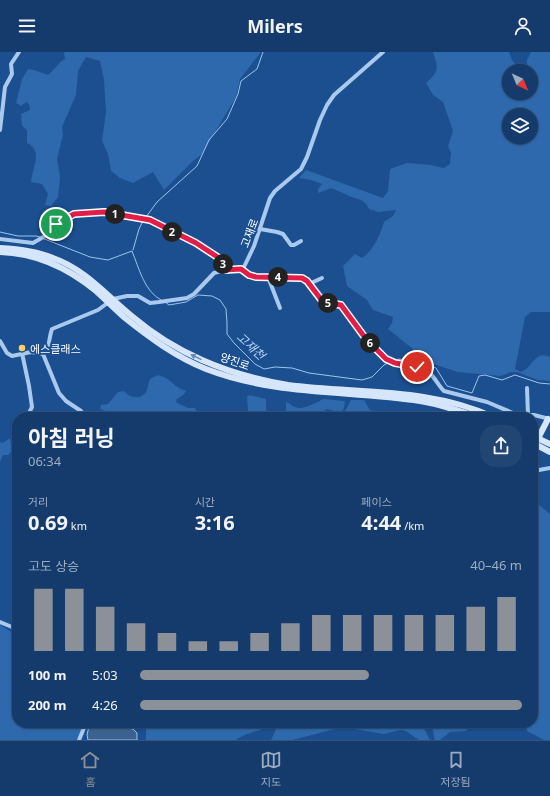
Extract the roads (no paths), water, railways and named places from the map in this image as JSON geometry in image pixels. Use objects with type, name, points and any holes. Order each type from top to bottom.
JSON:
[{"type":"main road","name":"양진로","points":[[0,248],[28,250],[54,258],[85,275],[110,301],[151,338],[170,351],[206,369],[234,378],[278,388],[421,401],[464,412]]},
{"type":"main road","name":"양진로","points":[[0,252],[11,252],[32,256],[59,266],[78,277],[177,348],[201,360],[229,371],[257,379],[289,385],[422,396],[449,402],[478,412]]},
{"type":"main road","points":[[538,433],[549,419]]},
{"type":"main road","points":[[538,438],[550,444]]},
{"type":"main road","points":[[538,447],[550,452]]},
{"type":"street","points":[[0,130],[5,87],[12,74],[11,64],[19,52]]},
{"type":"street","name":"고재로","points":[[241,269],[244,267],[249,258],[270,198],[275,191],[301,169],[327,105],[334,95],[383,52]]},
{"type":"street","points":[[0,239],[34,243],[45,236],[56,224],[74,214],[104,212],[150,220],[196,243],[222,260],[225,270]]},
{"type":"street","points":[[260,230],[283,234],[291,245],[301,241]]},
{"type":"street","points":[[43,354],[49,347],[52,329],[98,310],[110,301],[127,296],[138,296],[150,303],[187,298],[194,294],[214,273],[225,270],[241,269],[251,276],[299,277],[304,279],[323,302],[341,305],[366,339],[391,361],[421,368],[438,381],[442,389],[446,392],[486,402],[510,412]]},
{"type":"street","points":[[268,277],[280,308]]},
{"type":"street","points":[[309,284],[322,278]]},
{"type":"street","points":[[0,341],[7,353],[12,356],[31,352],[43,354]]},
{"type":"street","points":[[22,353],[32,407],[30,412]]},
{"type":"street","points":[[43,354],[59,393],[82,412]]},
{"type":"street","points":[[527,388],[528,412]]},
{"type":"street","points":[[538,416],[549,419]]},
{"type":"street","points":[[538,470],[550,468]]},
{"type":"street","points":[[0,622],[12,627]]},
{"type":"street","points":[[79,740],[84,728]]},
{"type":"waterway","points":[[146,217],[157,202],[197,166],[209,140],[227,119],[238,94],[241,81],[257,69],[263,52]]},
{"type":"waterway","points":[[133,250],[143,221]]},
{"type":"waterway","name":"고재천","points":[[0,232],[18,236],[40,237]]},
{"type":"waterway","name":"고재천","points":[[42,238],[90,257],[108,260],[132,251],[146,285],[150,291],[161,300]]},
{"type":"waterway","name":"고재천","points":[[165,302],[169,305],[186,302],[198,295],[212,296],[220,300],[226,309],[227,334],[255,364],[264,369],[275,367],[292,368],[309,373],[362,380],[372,377],[384,365],[390,362]]},
{"type":"waterway","name":"고재천","points":[[395,361],[399,359],[436,368],[447,386],[472,393],[479,376],[485,375],[502,380],[515,375],[539,383],[550,384]]},
{"type":"place","name":"에스클래스","points":[[22,348]]}]
